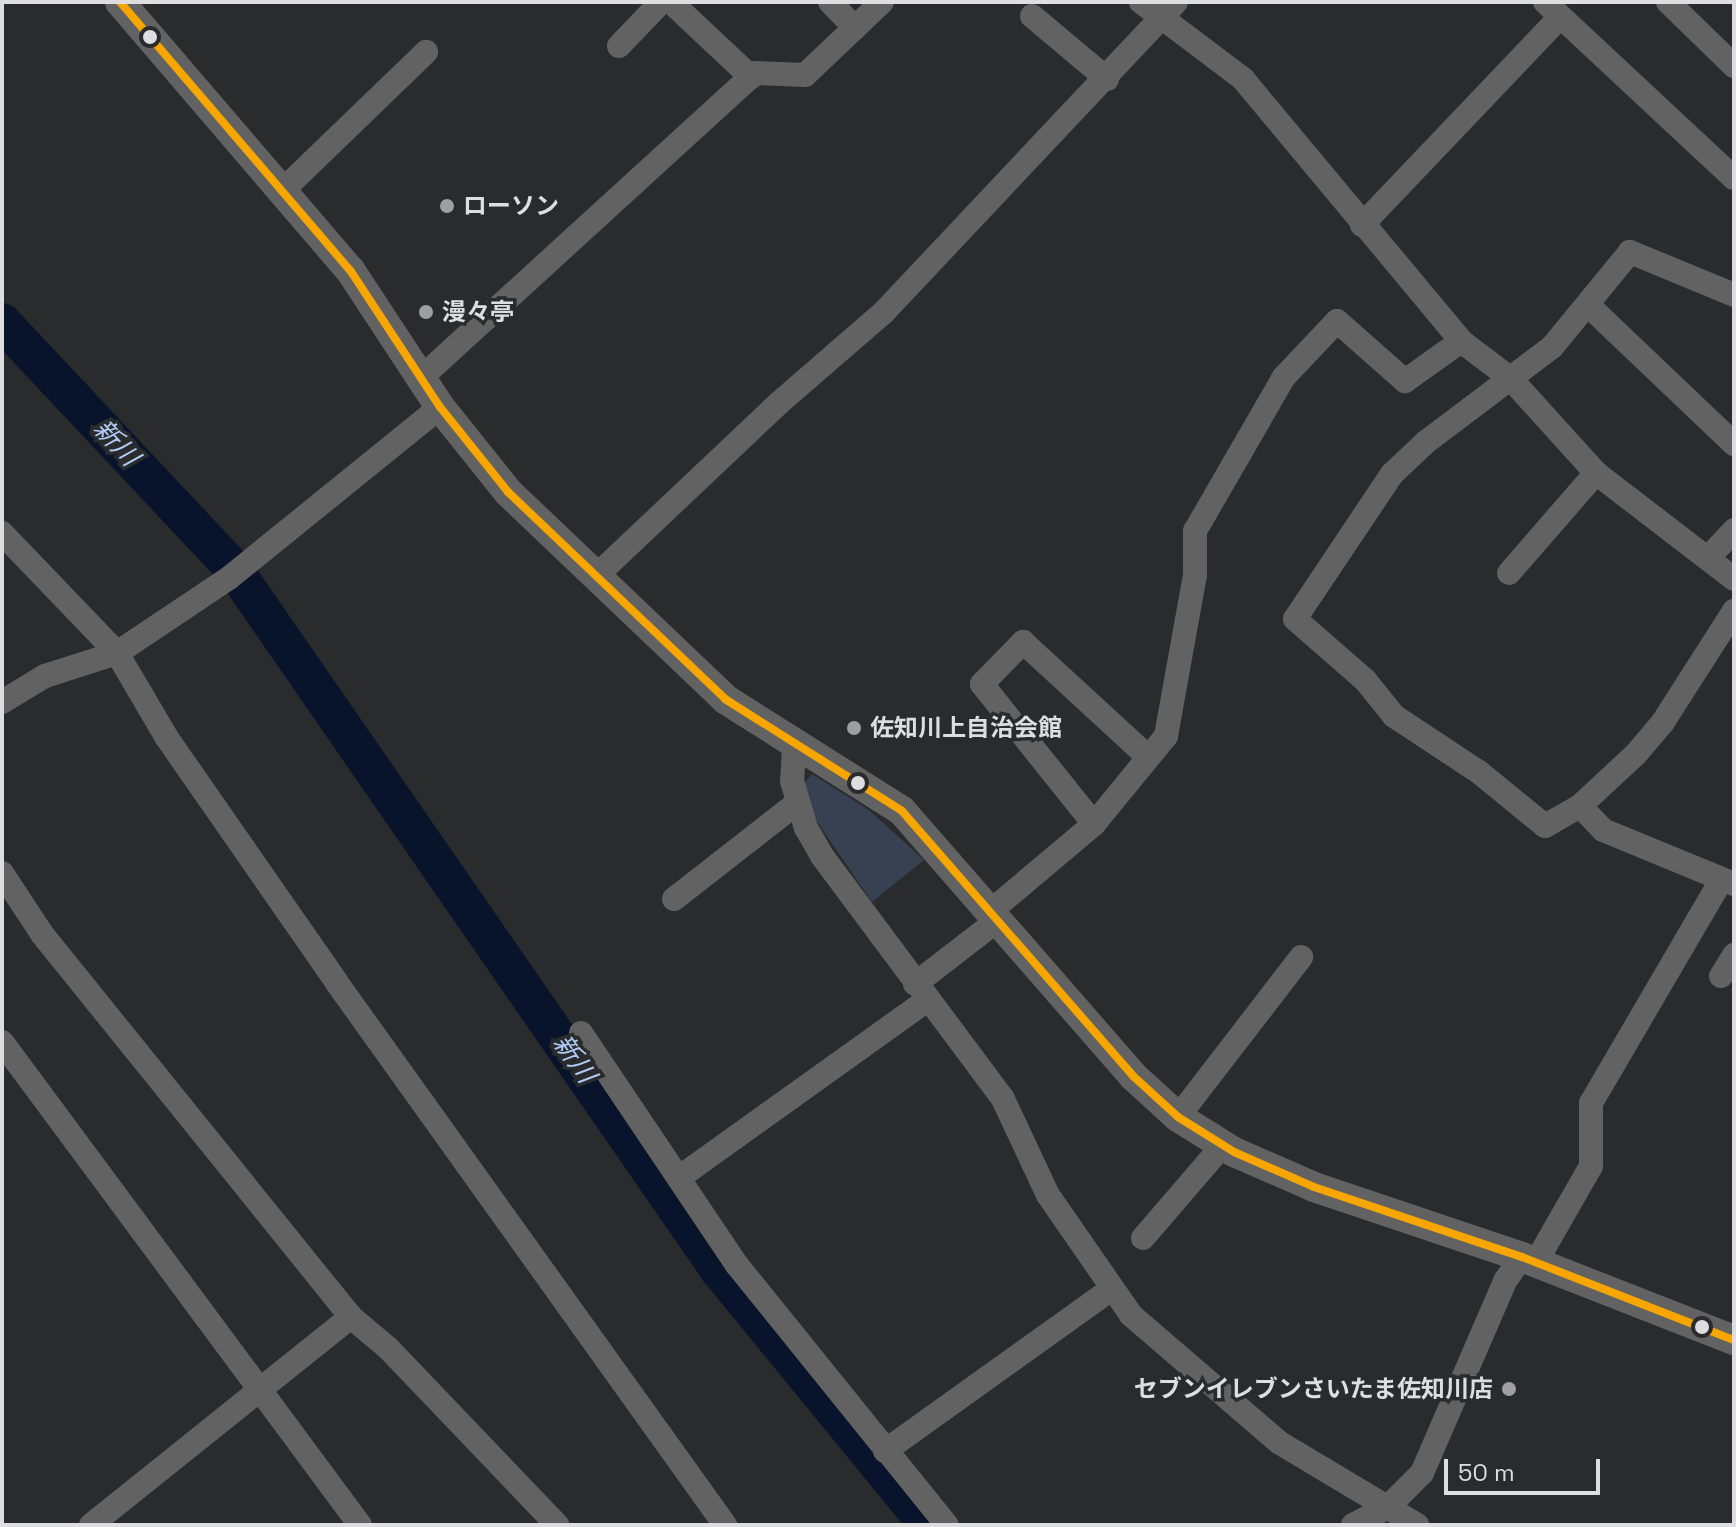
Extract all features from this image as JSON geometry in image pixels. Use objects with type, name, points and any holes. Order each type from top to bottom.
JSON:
[{"type":"main road","points":[[120,2],[357,280],[423,376],[440,407],[508,492],[725,699],[794,747],[902,811],[996,914],[1133,1076],[1178,1117],[1223,1145],[1314,1187],[1529,1260],[1734,1340]]},
{"type":"street","points":[[619,46],[661,2]]},
{"type":"street","points":[[671,2],[751,77]]},
{"type":"street","points":[[830,2],[855,28]]},
{"type":"street","points":[[423,376],[755,73],[805,75],[882,2]]},
{"type":"street","points":[[1141,2],[1168,11],[1243,79],[1461,341],[1510,378],[1596,473],[1734,579]]},
{"type":"street","points":[[1668,2],[1734,66]]},
{"type":"street","points":[[1362,225],[1553,9],[1734,178]]},
{"type":"street","points":[[595,577],[779,403],[883,313],[1168,11]]},
{"type":"street","points":[[1032,16],[1107,79]]},
{"type":"street","points":[[283,190],[426,52]]},
{"type":"street","points":[[1734,295],[1630,252],[1552,347],[1392,474],[1295,619],[1365,680],[1394,716],[1479,772],[1545,826],[1580,806],[1615,778],[1663,722],[1734,611]]},
{"type":"street","points":[[1588,305],[1734,444]]},
{"type":"street","points":[[680,1177],[921,992],[996,914],[1094,824],[1166,736],[1195,575],[1195,531],[1284,377],[1337,321],[1405,381],[1461,341]]},
{"type":"street","points":[[2,702],[45,676],[117,653],[229,578],[440,407]]},
{"type":"street","points":[[1509,573],[1596,473]]},
{"type":"street","points":[[1709,557],[1734,530]]},
{"type":"street","points":[[2,533],[117,653],[167,738],[346,995],[725,1525]]},
{"type":"street","points":[[1094,824],[982,684],[1023,642],[1148,757]]},
{"type":"street","points":[[794,747],[792,781],[797,803],[822,856],[1003,1099],[1042,1185],[1131,1315],[1280,1443],[1417,1525]]},
{"type":"street","points":[[674,899],[797,803]]},
{"type":"street","points":[[1353,1525],[1388,1507],[1422,1473],[1505,1281],[1529,1260],[1591,1166],[1591,1103],[1728,881],[1603,830],[1580,806]]},
{"type":"street","points":[[2,873],[42,934],[351,1317],[557,1525]]},
{"type":"street","points":[[1178,1117],[1301,957]]},
{"type":"street","points":[[581,1033],[737,1265],[947,1525]]},
{"type":"street","points":[[2,1042],[257,1392],[360,1525]]},
{"type":"street","points":[[1143,1238],[1223,1145]]},
{"type":"street","points":[[885,1451],[1111,1289]]},
{"type":"street","points":[[91,1525],[351,1317]]},
{"type":"shaded area","points":[[812,774],[869,810],[924,860],[872,902],[809,810],[802,786]]},
{"type":"waterway","name":"新川","points":[[2,322],[229,564]]},
{"type":"waterway","name":"新川","points":[[240,578],[719,1270],[928,1525]]},
{"type":"transit line","points":[[120,2],[350,270],[440,407],[508,492],[725,699],[902,811],[1133,1076],[1178,1117],[1234,1152],[1314,1187],[1522,1257],[1734,1340]]},
{"type":"place","name":"ローソン","points":[[447,206]]},
{"type":"place","name":"漫々亭","points":[[426,312]]},
{"type":"place","name":"佐知川上自治会館","points":[[854,728]]},
{"type":"place","name":"セブンイレブンさいたま佐知川店","points":[[1509,1389]]}]
